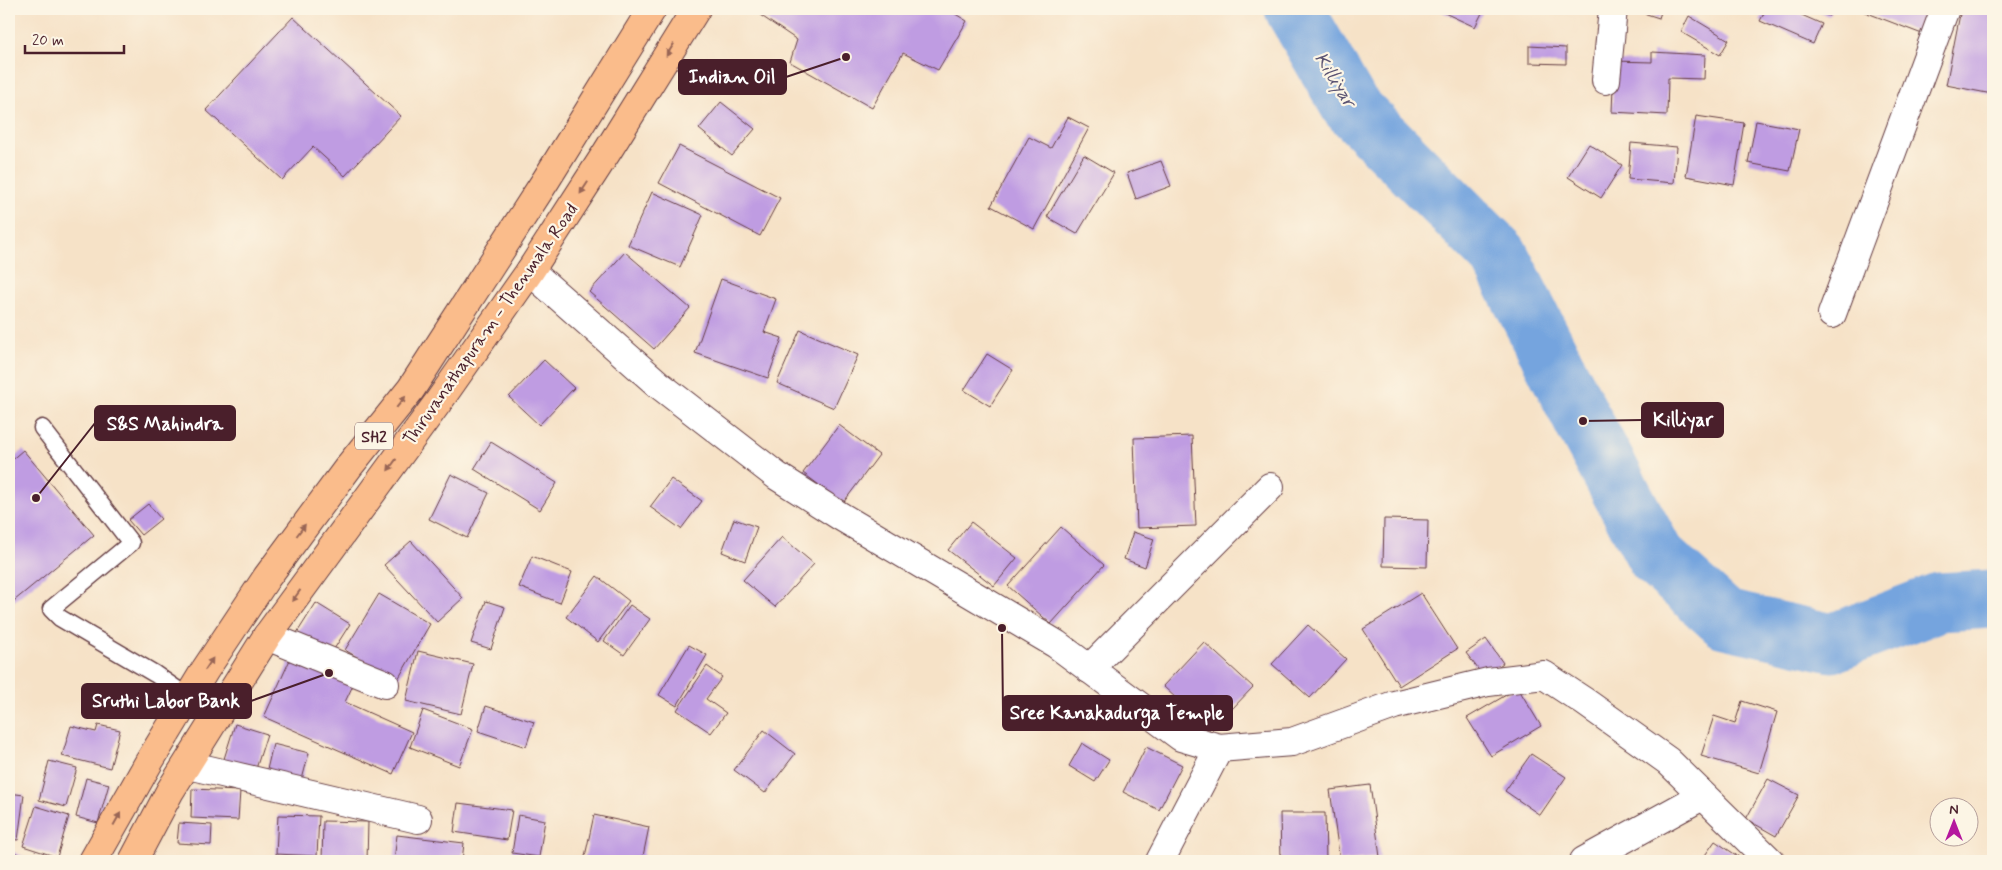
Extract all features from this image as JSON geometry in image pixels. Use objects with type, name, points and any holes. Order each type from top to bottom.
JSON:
[{"type":"main road","name":"Thiruvanathapuram - Thenmala Road","points":[[93,861],[188,696],[267,577],[350,465],[411,389],[576,133],[652,9]]},
{"type":"main road","name":"Thiruvanathapuram - Thenmala Road","points":[[133,861],[170,791],[267,636],[439,401],[530,271],[696,9]]},
{"type":"main road","points":[[576,133],[607,152]]},
{"type":"street","points":[[1606,80],[1613,9]]},
{"type":"street","points":[[1832,314],[1946,9]]},
{"type":"street","points":[[530,271],[658,384],[777,476],[848,521],[1056,644],[1181,737],[1219,748],[1292,742],[1394,705],[1488,682],[1544,675],[1668,761],[1770,861]]},
{"type":"street","points":[[1089,669],[1270,487]]},
{"type":"street","points":[[267,636],[385,684]]},
{"type":"street","points":[[1160,861],[1219,748]]},
{"type":"street","points":[[188,765],[418,819]]},
{"type":"street","points":[[1584,861],[1702,796]]},
{"type":"lane","points":[[42,428],[131,542],[51,609],[60,618],[155,674],[217,717]]},
{"type":"building","points":[[764,9],[947,9],[967,21],[938,70],[903,53],[872,108],[790,62],[797,40],[760,15]]},
{"type":"building","points":[[1436,9],[1484,9],[1475,27]]},
{"type":"building","points":[[1631,9],[1662,9],[1659,18]]},
{"type":"building","points":[[1766,9],[1788,9],[1822,24],[1813,44],[1760,21]]},
{"type":"building","points":[[1810,9],[1832,9],[1829,16]]},
{"type":"building","points":[[1857,9],[1932,9],[1922,34]]},
{"type":"building","points":[[1961,9],[1993,14],[1992,94],[1946,85]]},
{"type":"building","points":[[1689,16],[1729,40],[1720,55],[1681,32]]},
{"type":"building","points":[[293,17],[401,116],[345,176],[313,147],[282,180],[206,110]]},
{"type":"building","points":[[1529,46],[1566,48],[1566,64],[1529,63]]},
{"type":"building","points":[[1652,52],[1705,55],[1704,79],[1668,78],[1667,115],[1612,112],[1614,61],[1652,62]]},
{"type":"building","points":[[721,102],[755,129],[732,156],[699,129]]},
{"type":"building","points":[[1696,116],[1744,123],[1734,185],[1686,176]]},
{"type":"building","points":[[1068,117],[1089,128],[1034,229],[991,206],[1029,137],[1051,148]]},
{"type":"building","points":[[1756,121],[1799,129],[1790,171],[1748,163]]},
{"type":"building","points":[[1631,143],[1677,147],[1674,183],[1628,179]]},
{"type":"building","points":[[1589,144],[1622,165],[1601,198],[1568,177]]},
{"type":"building","points":[[679,146],[780,198],[760,236],[659,183]]},
{"type":"building","points":[[1084,155],[1114,173],[1077,234],[1047,217]]},
{"type":"building","points":[[1161,161],[1171,186],[1136,199],[1127,173]]},
{"type":"building","points":[[652,192],[703,215],[680,267],[628,245]]},
{"type":"building","points":[[625,252],[690,308],[654,349],[589,292]]},
{"type":"building","points":[[721,279],[776,299],[764,332],[782,338],[768,378],[695,353]]},
{"type":"building","points":[[800,330],[858,355],[834,408],[777,383]]},
{"type":"building","points":[[987,354],[1013,370],[990,406],[964,390]]},
{"type":"building","points":[[544,360],[574,388],[539,425],[509,397]]},
{"type":"building","points":[[839,425],[879,455],[843,503],[803,473]]},
{"type":"building","points":[[1192,436],[1196,526],[1137,528],[1134,438]]},
{"type":"building","points":[[491,442],[557,483],[540,510],[474,469]]},
{"type":"building","points":[[23,450],[94,535],[9,605],[9,462]]},
{"type":"building","points":[[451,474],[489,493],[467,538],[429,519]]},
{"type":"building","points":[[671,479],[702,501],[681,529],[650,507]]},
{"type":"building","points":[[148,504],[161,519],[141,535],[128,520]]},
{"type":"building","points":[[734,519],[757,527],[745,561],[722,552]]},
{"type":"building","points":[[1384,519],[1428,520],[1427,567],[1383,566]]},
{"type":"building","points":[[971,522],[1017,558],[994,586],[948,550]]},
{"type":"building","points":[[1061,527],[1104,565],[1051,624],[1008,586]]},
{"type":"building","points":[[1133,532],[1154,539],[1145,567],[1124,559]]},
{"type":"building","points":[[782,537],[814,564],[775,607],[743,580]]},
{"type":"building","points":[[411,541],[463,598],[437,622],[384,565]]},
{"type":"building","points":[[532,556],[572,572],[560,603],[519,587]]},
{"type":"building","points":[[597,576],[629,601],[598,642],[566,617]]},
{"type":"building","points":[[1421,593],[1457,649],[1399,686],[1363,629]]},
{"type":"building","points":[[379,594],[430,624],[397,681],[345,650]]},
{"type":"building","points":[[486,601],[505,607],[491,649],[471,643]]},
{"type":"building","points":[[316,603],[350,624],[329,657],[295,636]]},
{"type":"building","points":[[630,605],[650,619],[624,655],[604,641]]},
{"type":"building","points":[[1308,625],[1346,659],[1310,698],[1272,664]]},
{"type":"building","points":[[1486,639],[1503,663],[1484,677],[1466,653]]},
{"type":"building","points":[[1204,642],[1253,687],[1211,731],[1163,686]]},
{"type":"building","points":[[689,645],[707,655],[677,706],[659,695]]},
{"type":"building","points":[[418,651],[473,664],[461,714],[406,701]]},
{"type":"building","points":[[293,653],[355,681],[345,702],[412,732],[393,774],[264,717]]},
{"type":"building","points":[[707,666],[722,677],[706,699],[726,713],[711,733],[677,710]]},
{"type":"building","points":[[1518,688],[1541,726],[1491,756],[1467,718]]},
{"type":"building","points":[[1742,701],[1777,712],[1759,773],[1701,756],[1714,716],[1735,723]]},
{"type":"building","points":[[486,706],[534,722],[526,747],[478,731]]},
{"type":"building","points":[[423,710],[473,729],[459,766],[410,747]]},
{"type":"building","points":[[235,724],[267,734],[255,772],[223,762]]},
{"type":"building","points":[[98,725],[120,730],[110,768],[62,756],[71,726],[96,732]]},
{"type":"building","points":[[764,730],[795,754],[765,793],[734,770]]},
{"type":"building","points":[[1082,743],[1109,760],[1095,782],[1069,766]]},
{"type":"building","points":[[273,744],[309,753],[300,787],[265,778]]},
{"type":"building","points":[[1146,747],[1182,765],[1159,810],[1123,792]]},
{"type":"building","points":[[1531,754],[1566,777],[1540,815],[1505,791]]},
{"type":"building","points":[[49,761],[77,768],[66,807],[39,800]]},
{"type":"building","points":[[86,778],[109,784],[98,823],[76,817]]},
{"type":"building","points":[[1768,779],[1799,795],[1776,836],[1746,819]]},
{"type":"building","points":[[1370,785],[1380,857],[1340,861],[1330,790]]},
{"type":"building","points":[[192,789],[240,791],[238,820],[191,818]]},
{"type":"building","points":[[9,793],[24,795],[18,840],[9,839]]},
{"type":"building","points":[[458,803],[512,810],[507,840],[454,832]]},
{"type":"building","points":[[36,806],[69,816],[57,857],[23,846]]},
{"type":"building","points":[[1280,813],[1325,813],[1326,861],[1281,861]]},
{"type":"building","points":[[278,815],[319,816],[317,856],[276,854]]},
{"type":"building","points":[[518,815],[545,820],[539,857],[512,853]]},
{"type":"building","points":[[594,815],[649,827],[642,861],[584,861]]},
{"type":"building","points":[[323,821],[368,822],[367,861],[322,861]]},
{"type":"building","points":[[179,823],[212,825],[211,845],[177,843]]},
{"type":"building","points":[[397,835],[464,843],[462,861],[394,861]]},
{"type":"building","points":[[1715,841],[1745,861],[1701,861]]},
{"type":"building","points":[[9,850],[34,861],[9,861]]},
{"type":"waterway","name":"Killiyar","points":[[1294,9],[1350,106],[1499,255],[1583,421],[1656,557],[1725,619],[1832,643],[1939,602],[1993,599]]},
{"type":"place","name":"Indian Oil","points":[[846,57]]},
{"type":"place","name":"Killiyar","points":[[1583,421]]},
{"type":"place","name":"S&S Mahindra","points":[[36,498]]},
{"type":"place","name":"Sree Kanakadurga Temple","points":[[1002,628]]},
{"type":"place","name":"Sruthi Labor Bank","points":[[329,673]]}]
